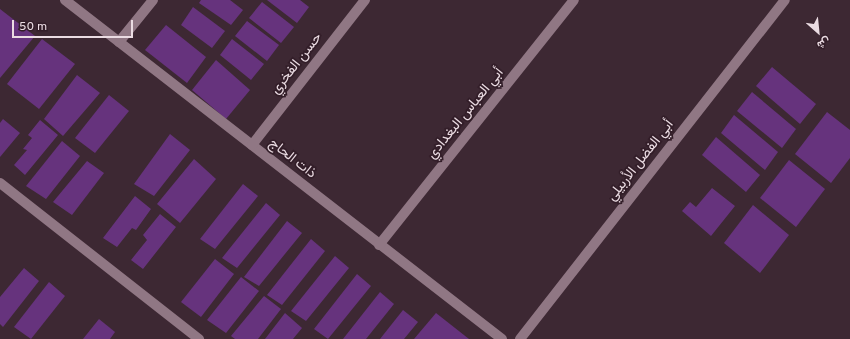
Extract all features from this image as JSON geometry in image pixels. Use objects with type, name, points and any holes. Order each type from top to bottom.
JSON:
[{"type":"street","name":"ذات الحاج","points":[[65,0],[502,339]]},
{"type":"street","points":[[119,42],[153,0]]},
{"type":"street","name":"حسن الفخري","points":[[252,145],[365,0]]},
{"type":"street","name":"أبي العباس البغدادي","points":[[379,245],[574,0]]},
{"type":"street","name":"أبي الفضل الأربيلي","points":[[520,339],[785,0]]},
{"type":"street","points":[[0,183],[199,339]]},
{"type":"building","points":[[201,0],[230,0],[243,10],[231,25],[199,3]]},
{"type":"building","points":[[267,0],[300,0],[309,7],[297,23]]},
{"type":"building","points":[[262,2],[294,27],[281,43],[249,18]]},
{"type":"building","points":[[193,7],[225,31],[212,48],[181,25]]},
{"type":"building","points":[[0,9],[35,36],[0,78]]},
{"type":"building","points":[[247,21],[279,45],[267,61],[235,36]]},
{"type":"building","points":[[166,25],[206,57],[187,83],[145,50]]},
{"type":"building","points":[[42,39],[75,64],[39,109],[7,84]]},
{"type":"building","points":[[232,39],[264,64],[251,80],[220,55]]},
{"type":"building","points":[[216,60],[250,90],[226,119],[192,90]]},
{"type":"building","points":[[772,67],[816,104],[800,124],[756,86]]},
{"type":"building","points":[[77,75],[100,93],[63,136],[44,119]]},
{"type":"building","points":[[752,92],[796,129],[782,148],[737,111]]},
{"type":"building","points":[[109,95],[129,111],[95,153],[75,138]]},
{"type":"building","points":[[827,112],[850,130],[850,158],[831,183],[795,154]]},
{"type":"building","points":[[734,115],[778,152],[765,170],[721,133]]},
{"type":"building","points":[[3,119],[20,133],[0,157],[0,123]]},
{"type":"building","points":[[40,120],[58,135],[25,175],[14,165],[27,150],[23,149],[32,138],[28,135]]},
{"type":"building","points":[[170,134],[190,150],[154,196],[134,184]]},
{"type":"building","points":[[716,137],[760,175],[746,192],[702,155]]},
{"type":"building","points":[[62,141],[80,156],[46,199],[26,186]]},
{"type":"building","points":[[194,159],[216,179],[180,223],[157,204]]},
{"type":"building","points":[[789,160],[825,189],[796,227],[760,198]]},
{"type":"building","points":[[87,161],[104,173],[72,215],[53,202]]},
{"type":"building","points":[[243,184],[258,196],[215,249],[200,239]]},
{"type":"building","points":[[712,188],[735,206],[711,236],[682,211],[690,202],[696,207]]},
{"type":"building","points":[[135,196],[151,209],[136,230],[132,228],[117,247],[103,238]]},
{"type":"building","points":[[266,203],[280,215],[237,268],[222,258]]},
{"type":"building","points":[[753,205],[789,235],[760,273],[724,243]]},
{"type":"building","points":[[160,214],[176,227],[143,269],[131,260],[147,240],[143,235]]},
{"type":"building","points":[[287,221],[302,233],[259,286],[244,277]]},
{"type":"building","points":[[311,239],[325,251],[282,305],[267,295]]},
{"type":"building","points":[[335,256],[349,268],[306,321],[291,311]]},
{"type":"building","points":[[215,259],[234,274],[201,317],[181,302]]},
{"type":"building","points":[[24,268],[39,281],[3,327],[0,324],[0,297]]},
{"type":"building","points":[[357,274],[371,286],[328,339],[314,329]]},
{"type":"building","points":[[241,277],[259,291],[226,333],[207,320]]},
{"type":"building","points":[[49,282],[65,296],[31,339],[14,327]]},
{"type":"building","points":[[380,292],[394,304],[366,339],[343,339]]},
{"type":"building","points":[[264,296],[281,309],[258,339],[235,339],[231,336]]},
{"type":"building","points":[[403,310],[418,322],[404,339],[380,339]]},
{"type":"building","points":[[285,313],[302,328],[293,339],[265,339]]},
{"type":"building","points":[[436,313],[469,339],[414,339]]},
{"type":"building","points":[[99,319],[115,332],[110,339],[83,339]]}]
